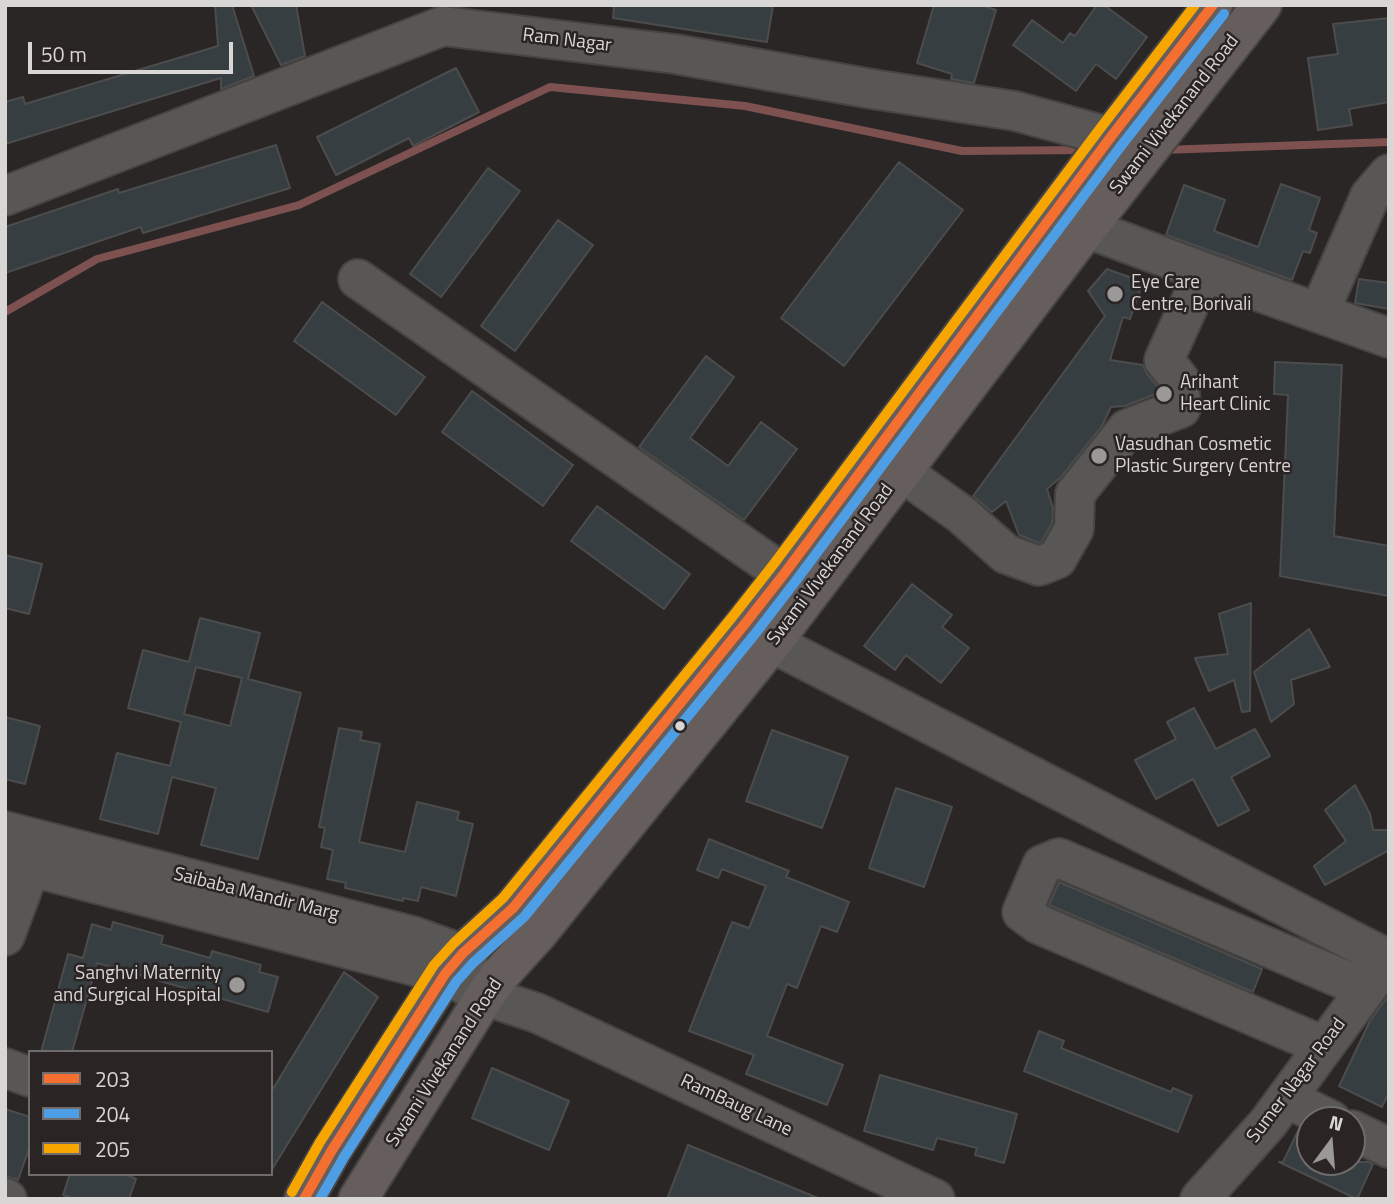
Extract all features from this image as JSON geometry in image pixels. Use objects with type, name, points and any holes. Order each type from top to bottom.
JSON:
[{"type":"main road","name":"Swami Vivekanand Road","points":[[358,1199],[493,985],[538,933],[758,634],[784,574],[1120,150],[1213,5]]},
{"type":"main road","name":"Swami Vivekanand Road","points":[[304,1199],[332,1150],[454,963],[513,908],[902,472],[1088,227],[1120,150],[1262,5]]},
{"type":"street","name":"Ram Nagar","points":[[5,196],[443,26],[675,54],[1014,111],[1120,150]]},
{"type":"street","points":[[1319,313],[1370,195],[1389,174]]},
{"type":"street","points":[[1088,227],[1389,338]]},
{"type":"street","points":[[902,472],[962,515],[1006,555],[1039,566],[1057,559],[1074,529],[1075,494],[1127,429],[1181,408],[1179,379],[1164,360],[1204,272]]},
{"type":"street","points":[[358,279],[784,574]]},
{"type":"street","points":[[758,634],[1381,969]]},
{"type":"street","name":"Saibaba Mandir Marg","points":[[5,831],[413,936],[537,1013]]},
{"type":"street","points":[[1324,1046],[1038,924],[1022,912],[1042,865],[1059,858],[1381,969]]},
{"type":"street","points":[[5,936],[18,863]]},
{"type":"street","name":"Saibaba Mandir Marg","points":[[18,863],[454,963]]},
{"type":"street","name":"Sumer Nagar Road","points":[[1200,1199],[1268,1124],[1381,969]]},
{"type":"street","name":"RamBaug Lane","points":[[537,1013],[934,1199]]},
{"type":"street","points":[[5,1068],[28,1076]]},
{"type":"street","points":[[1286,1098],[1302,1106]]},
{"type":"street","points":[[1366,1137],[1389,1148]]},
{"type":"building","points":[[215,5],[232,5],[254,76],[221,89],[221,78],[5,144],[5,102],[23,97],[25,104],[218,46]]},
{"type":"building","points":[[251,5],[296,5],[305,56],[281,65]]},
{"type":"building","points":[[614,5],[773,5],[767,42],[613,18]]},
{"type":"building","points":[[934,5],[981,5],[996,10],[974,83],[951,79],[952,74],[917,63]]},
{"type":"building","points":[[1097,5],[1104,5],[1147,37],[1116,79],[1096,64],[1076,91],[1013,45],[1032,20],[1063,43],[1070,33],[1075,36]]},
{"type":"building","points":[[1389,18],[1389,102],[1349,109],[1352,125],[1318,130],[1308,58],[1338,54],[1333,24]]},
{"type":"building","points":[[456,68],[479,112],[413,146],[409,138],[336,175],[317,137]]},
{"type":"building","points":[[276,145],[290,188],[143,233],[141,227],[5,273],[5,227],[118,189],[119,193]]},
{"type":"building","points":[[899,162],[963,210],[844,366],[781,318]]},
{"type":"building","points":[[488,168],[520,191],[441,297],[410,274]]},
{"type":"building","points":[[1281,184],[1320,198],[1309,230],[1317,233],[1310,253],[1303,251],[1292,280],[1166,235],[1184,185],[1225,200],[1214,231],[1258,247]]},
{"type":"building","points":[[558,220],[593,245],[515,351],[481,326]]},
{"type":"building","points":[[1107,269],[1143,282],[1130,319],[1123,317],[1110,360],[1143,365],[1158,387],[1158,393],[1125,406],[1111,407],[1102,426],[1061,477],[1047,489],[1053,508],[1052,523],[1039,543],[1019,535],[1006,501],[992,512],[973,496],[1105,316],[1088,291]]},
{"type":"building","points":[[1359,279],[1389,283],[1389,309],[1355,303]]},
{"type":"building","points":[[322,302],[425,377],[396,415],[294,341]]},
{"type":"building","points":[[706,356],[734,377],[690,438],[728,466],[761,422],[797,449],[744,520],[639,447]]},
{"type":"building","points":[[1275,362],[1342,365],[1334,536],[1389,546],[1389,596],[1280,576],[1288,395],[1274,394]]},
{"type":"building","points":[[472,391],[573,465],[543,506],[442,432]]},
{"type":"building","points":[[597,506],[690,574],[664,609],[571,541]]},
{"type":"building","points":[[5,555],[42,564],[29,614],[5,608]]},
{"type":"building","points":[[912,584],[952,615],[942,627],[969,648],[941,683],[906,655],[895,670],[864,646]]},
{"type":"building","points":[[1251,603],[1250,711],[1242,712],[1234,680],[1209,691],[1195,658],[1228,654],[1219,614]]},
{"type":"building","points":[[200,618],[260,633],[248,679],[301,693],[258,859],[201,845],[216,788],[172,777],[158,834],[100,819],[117,753],[170,766],[181,722],[128,708],[143,650],[189,662]],"holes":[[[196,667],[242,678],[230,726],[184,714]]]},
{"type":"building","points":[[1309,629],[1330,667],[1291,680],[1294,704],[1271,722],[1254,672]]},
{"type":"building","points":[[1194,708],[1216,749],[1255,729],[1270,756],[1231,777],[1249,810],[1218,826],[1193,779],[1156,799],[1135,760],[1176,739],[1167,722]]},
{"type":"building","points":[[5,717],[40,726],[25,784],[5,779]]},
{"type":"building","points":[[339,728],[362,732],[360,740],[380,744],[359,842],[405,852],[417,802],[459,812],[457,820],[473,824],[456,896],[421,887],[418,901],[403,898],[403,901],[345,888],[346,883],[327,879],[333,850],[321,847],[325,828],[319,827]]},
{"type":"building","points":[[772,730],[848,757],[822,828],[746,801]]},
{"type":"building","points":[[1355,785],[1370,814],[1373,830],[1389,830],[1389,850],[1325,885],[1314,866],[1346,841],[1325,810]]},
{"type":"building","points":[[896,788],[952,807],[924,887],[869,868]]},
{"type":"building","points":[[709,839],[789,871],[786,877],[849,902],[837,932],[821,926],[797,988],[787,984],[767,1036],[843,1065],[827,1105],[746,1074],[754,1055],[689,1031],[732,922],[749,928],[766,886],[722,869],[718,878],[697,870]]},
{"type":"building","points":[[1059,882],[1262,969],[1253,992],[1049,905]]},
{"type":"building","points":[[113,922],[163,936],[161,944],[210,958],[212,951],[261,965],[259,972],[278,977],[268,1012],[97,963],[73,1050],[42,1050],[68,954],[83,958],[92,924],[111,930]]},
{"type":"building","points":[[344,972],[378,997],[273,1168],[273,1089]]},
{"type":"building","points":[[1389,995],[1389,1092],[1382,1107],[1339,1086],[1370,1021]]},
{"type":"building","points":[[1039,1031],[1064,1041],[1061,1048],[1171,1092],[1173,1088],[1192,1096],[1178,1132],[1024,1071]]},
{"type":"building","points":[[492,1068],[569,1101],[549,1150],[472,1118]]},
{"type":"building","points":[[880,1075],[1017,1114],[1004,1163],[975,1155],[977,1148],[937,1138],[933,1150],[864,1131]]},
{"type":"building","points":[[5,1109],[28,1116],[28,1152],[18,1180],[5,1176]]},
{"type":"building","points":[[1296,1135],[1296,1170],[1279,1162],[1283,1162]]},
{"type":"building","points":[[688,1145],[818,1198],[818,1199],[667,1199]]},
{"type":"building","points":[[1366,1162],[1373,1164],[1357,1199],[1309,1176],[1366,1176]]},
{"type":"building","points":[[69,1176],[129,1176],[136,1179],[129,1199],[75,1199],[63,1195]]},
{"type":"waterway","points":[[5,312],[97,259],[299,205],[550,87],[745,106],[962,151],[1087,150]]},
{"type":"waterway","points":[[1163,150],[1389,142]]},
{"type":"transit line","name":"205","points":[[292,1192],[320,1142],[434,965],[503,898],[733,616],[1195,5]]},
{"type":"transit line","name":"203","points":[[304,1199],[332,1150],[445,974],[463,953],[513,908],[744,625],[1213,5]]},
{"type":"transit line","name":"204","points":[[320,1199],[456,982],[524,917],[755,634],[1121,146],[1224,14]]},
{"type":"place","name":"Eye Care Centre, Borivali","points":[[1115,294]]},
{"type":"place","name":"Arihant Heart Clinic","points":[[1164,394]]},
{"type":"place","name":"Vasudhan Cosmetic Plastic Surgery Centre","points":[[1099,456]]},
{"type":"place","name":"Sanghvi Maternity and Surgical Hospital","points":[[237,985]]}]
